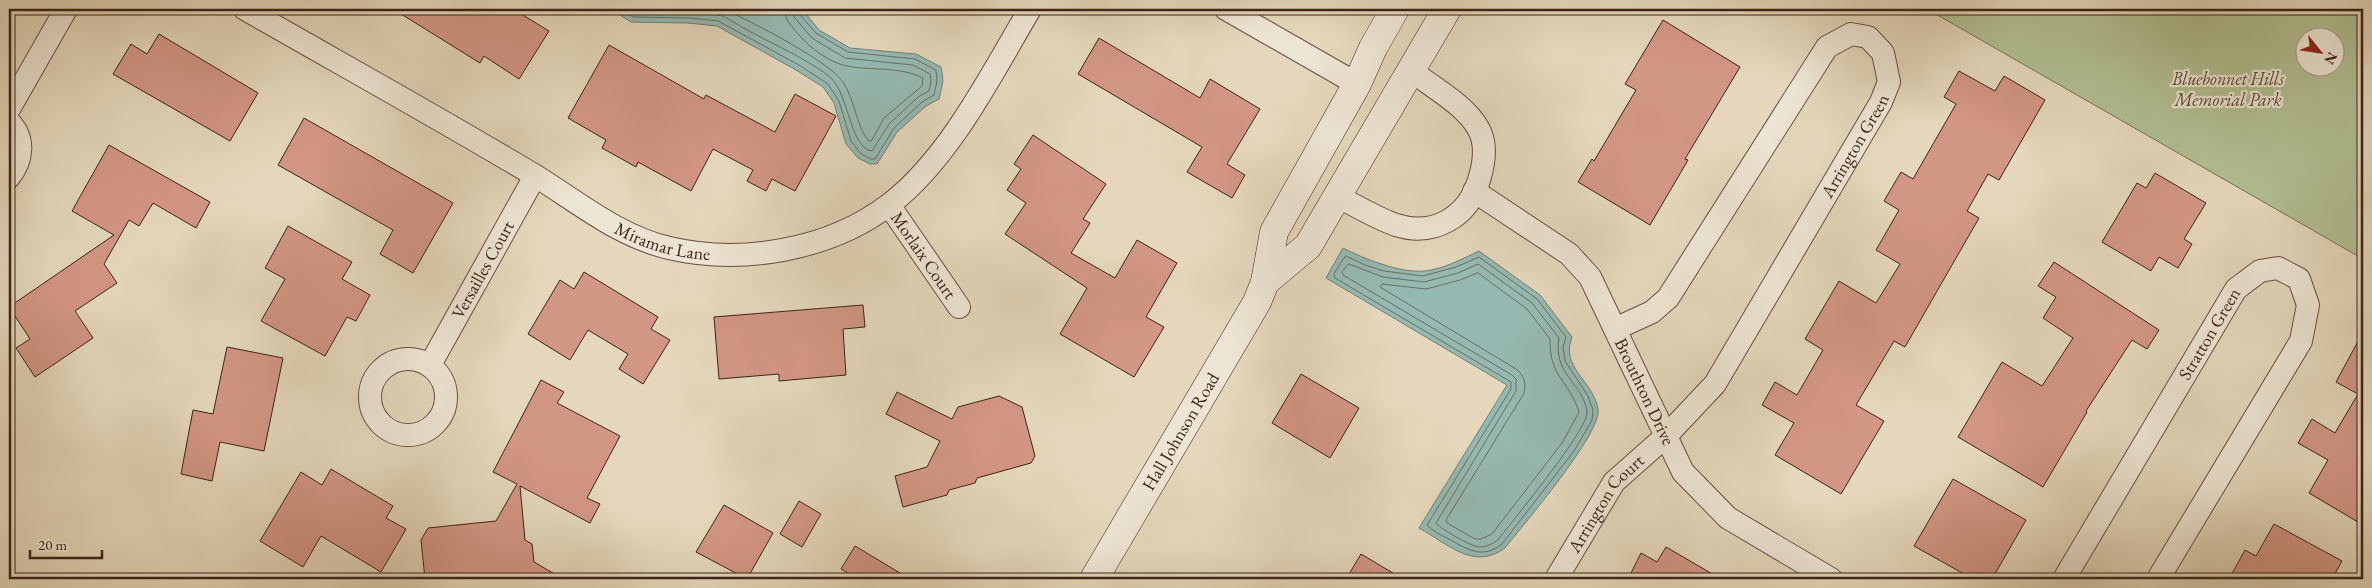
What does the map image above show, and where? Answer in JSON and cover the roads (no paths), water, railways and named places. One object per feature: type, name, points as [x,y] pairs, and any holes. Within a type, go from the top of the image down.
[{"type":"main road","name":"Hall Johnson Road","points":[[1094,579],[1252,310],[1265,282],[1274,232],[1357,84],[1373,48],[1395,9]]},
{"type":"main road","name":"Hall Johnson Road","points":[[1265,282],[1308,246],[1447,9]]},
{"type":"street","points":[[9,109],[66,9]]},
{"type":"street","name":"Miramar Lane","points":[[245,9],[535,176],[624,234],[669,248],[713,255],[755,254],[798,246],[844,232],[890,205],[913,183],[958,130],[1030,9]]},
{"type":"street","points":[[1226,9],[1357,84]]},
{"type":"street","name":"Arrington Green","points":[[1615,329],[1652,312],[1668,298],[1827,47],[1851,34],[1868,37],[1883,53],[1889,82],[1881,102],[1715,384],[1666,436]]},
{"type":"street","points":[[1338,197],[1397,225],[1422,228],[1448,222],[1466,206],[1478,181],[1483,159],[1483,144],[1478,129],[1466,113],[1412,71]]},
{"type":"street","points":[[9,122],[14,127],[20,140],[21,154],[16,168],[9,177]]},
{"type":"street","name":"Versailles Court","points":[[430,365],[535,176]]},
{"type":"street","name":"Brouthton Drive","points":[[1474,191],[1570,254],[1590,277],[1682,472],[1728,518],[1831,579]]},
{"type":"street","name":"Morlaix Court","points":[[890,205],[959,307]]},
{"type":"street","name":"Stratton Green","points":[[2064,579],[2236,289],[2260,271],[2278,268],[2299,279],[2308,305],[2301,342],[2158,579]]},
{"type":"street","name":"Arrington Court","points":[[1556,579],[1614,482],[1666,436]]},
{"type":"water","points":[[610,9],[802,9],[819,30],[850,48],[916,54],[941,67],[943,81],[939,99],[926,106],[897,132],[877,164],[870,164],[858,158],[846,144],[834,103],[823,87],[796,70],[717,26],[688,23],[631,22]]},
{"type":"water","points":[[1343,248],[1361,257],[1393,268],[1414,271],[1439,268],[1479,251],[1540,295],[1572,337],[1569,348],[1570,357],[1595,399],[1598,409],[1596,421],[1588,438],[1560,479],[1505,548],[1494,554],[1483,557],[1461,553],[1419,528],[1507,385],[1326,278]]},
{"type":"park label","name":"Bluebonnet Hills Memorial Park","points":[[2228,89]]}]
